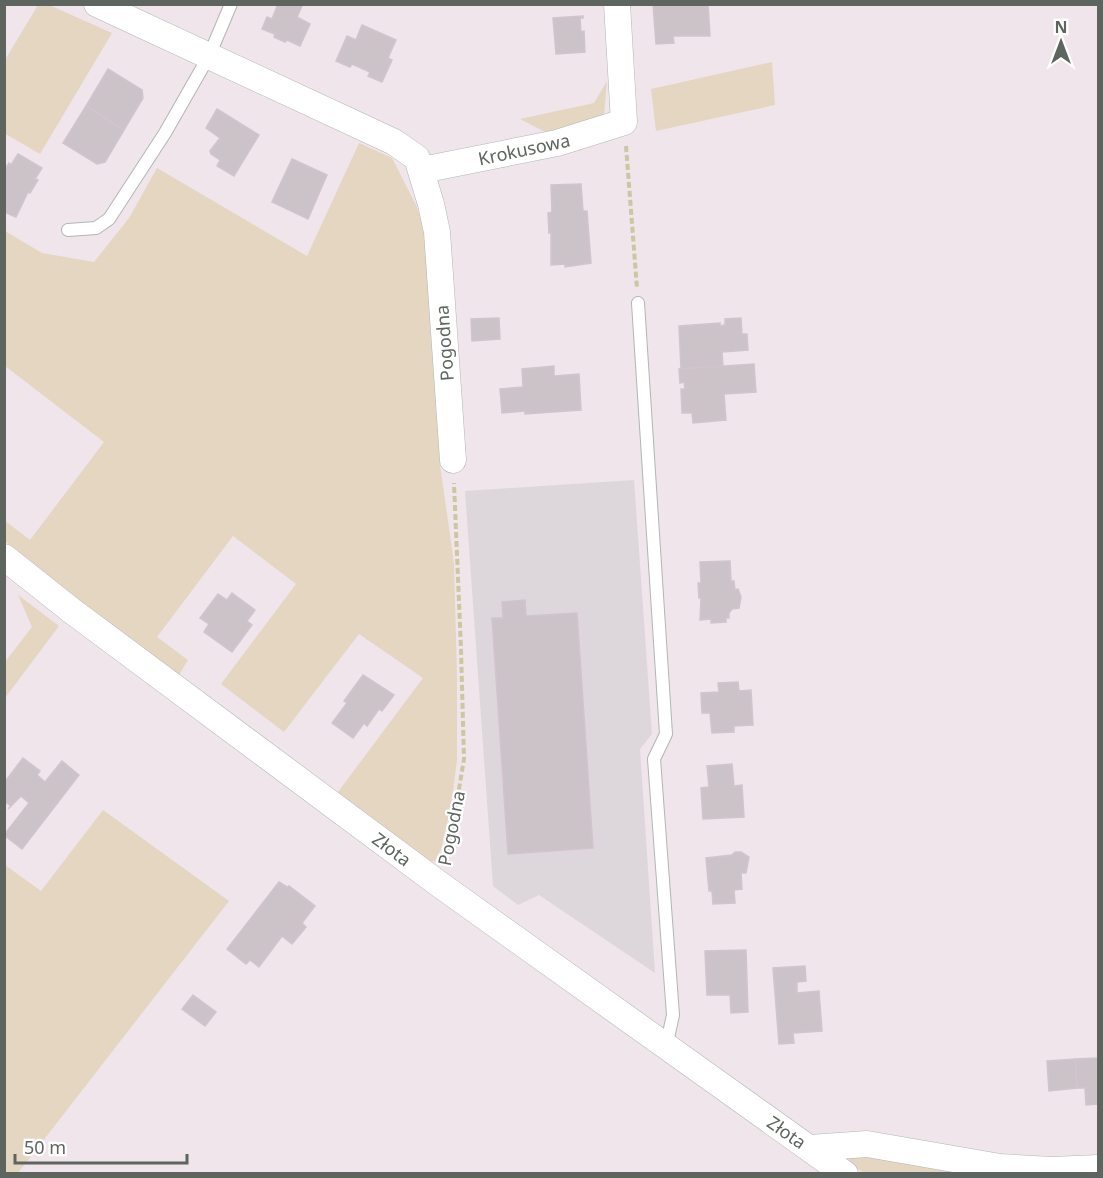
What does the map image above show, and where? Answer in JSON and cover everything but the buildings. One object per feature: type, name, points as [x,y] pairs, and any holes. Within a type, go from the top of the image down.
[{"type":"street","name":"Pogodna","points":[[97,4],[394,141],[417,158],[431,204],[436,232],[453,460]]},
{"type":"street","points":[[617,4],[624,122]]},
{"type":"street","name":"Krokusowa","points":[[422,170],[557,143],[624,122]]},
{"type":"street","name":"Złota","points":[[4,557],[72,611],[439,884],[845,1173]]},
{"type":"street","points":[[810,1148],[867,1144],[1000,1167],[1052,1170],[1098,1168]]},
{"type":"lane","points":[[68,230],[96,228],[109,219],[165,133],[209,56],[231,4]]},
{"type":"lane","points":[[638,303],[666,734],[654,759],[673,1016],[666,1047]]},
{"type":"path","points":[[624,122],[638,303]]},
{"type":"path","name":"Pogodna","points":[[439,884],[452,831],[464,759],[453,460]]},
{"type":"shaded area","points":[[38,5],[49,5],[112,33],[40,154],[4,133],[5,60]]},
{"type":"shaded area","points":[[772,62],[775,105],[656,131],[651,89]]},
{"type":"shaded area","points":[[607,81],[604,115],[553,136],[520,119],[594,103]]},
{"type":"shaded area","points":[[359,143],[392,158],[416,205],[427,237],[433,270],[440,465],[454,563],[457,760],[451,806],[441,849],[435,861],[425,863],[335,796],[423,678],[359,634],[284,732],[221,684],[296,584],[233,536],[157,637],[188,660],[179,675],[173,675],[5,541],[4,520],[30,540],[104,442],[5,366],[5,231],[42,253],[94,262],[129,218],[157,168],[307,256]]},
{"type":"shaded area","points":[[634,480],[652,734],[640,749],[655,973],[539,895],[518,905],[493,886],[465,491]]},
{"type":"shaded area","points":[[18,595],[59,626],[5,698],[5,662],[32,627]]},
{"type":"shaded area","points":[[103,810],[229,901],[18,1173],[5,1173],[5,865],[41,891]]},
{"type":"shaded area","points":[[852,1154],[981,1174],[864,1173],[847,1162]]}]
